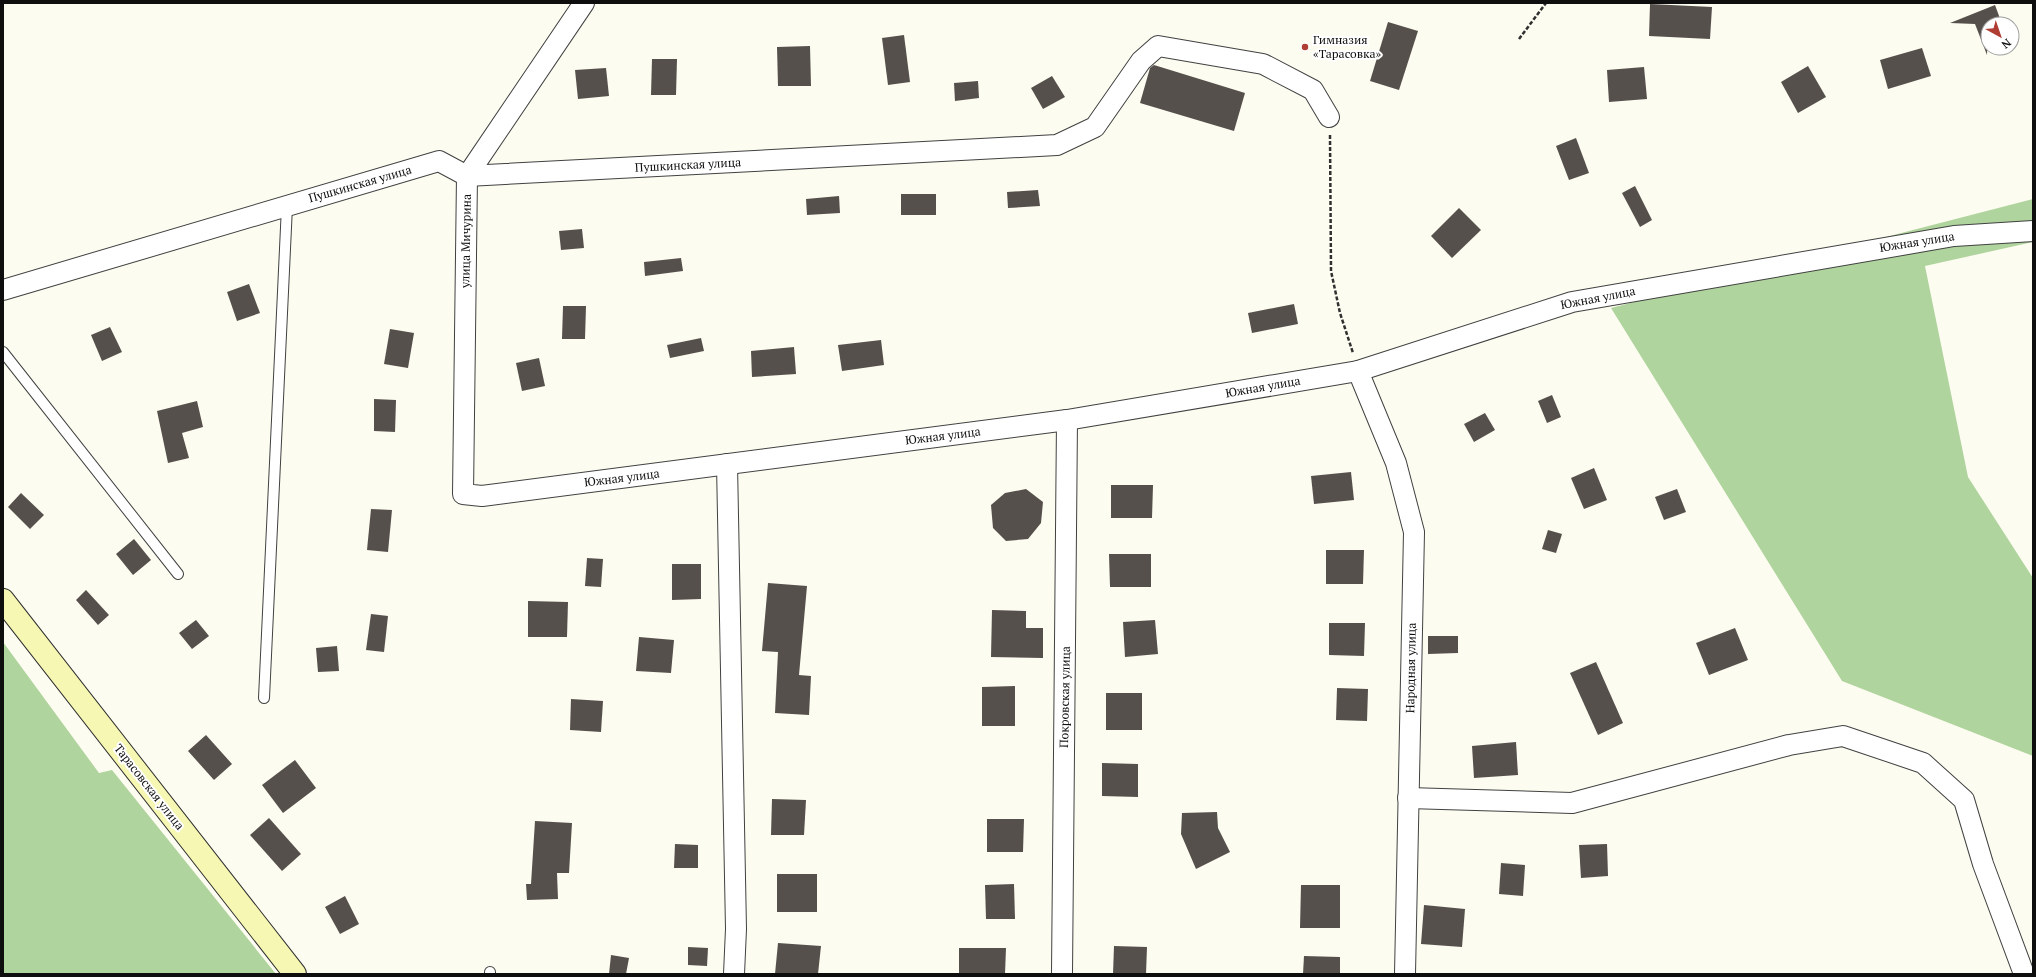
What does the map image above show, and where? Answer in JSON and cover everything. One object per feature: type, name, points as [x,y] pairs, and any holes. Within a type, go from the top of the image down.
[{"type":"main road","name":"Тарасовская улица","points":[[3,600],[295,974]]},
{"type":"street","name":"улица Мичурина","points":[[482,496],[462,494],[467,176],[584,3]]},
{"type":"street","name":"Пушкинская улица","points":[[3,290],[439,161],[467,176],[1057,145],[1095,127],[1141,61],[1158,46],[1263,64],[1313,90],[1330,117]]},
{"type":"street","name":"Южная улица","points":[[482,496],[1067,420],[1358,372],[1572,302],[1954,236],[2033,231]]},
{"type":"street","name":"Народная улица","points":[[1358,372],[1396,463],[1414,532],[1406,974]]},
{"type":"street","name":"Покровская улица","points":[[1062,974],[1067,420]]},
{"type":"street","points":[[728,464],[736,929],[734,974]]},
{"type":"street","points":[[1408,798],[1572,803],[1789,744],[1843,736],[1923,763],[1964,800],[1983,864],[2024,974]]},
{"type":"lane","points":[[264,698],[287,206]]},
{"type":"lane","points":[[3,352],[178,574]]},
{"type":"path","points":[[1519,38],[1546,3]]},
{"type":"path","points":[[1330,117],[1331,271],[1340,313],[1358,372]]},
{"type":"green space","points":[[2033,199],[2033,242],[1925,266],[1968,477],[2033,578],[2033,756],[1842,681],[1611,308]]},
{"type":"green space","points":[[3,642],[99,773],[112,770],[276,974],[3,974]]},
{"type":"building","points":[[1650,4],[1712,7],[1710,39],[1649,36]]},
{"type":"building","points":[[1995,5],[1999,16],[1980,16],[1980,37],[1975,24],[1950,23]]},
{"type":"building","points":[[1388,22],[1418,31],[1399,90],[1370,81]]},
{"type":"building","points":[[904,35],[910,82],[888,85],[882,38]]},
{"type":"building","points":[[810,46],[811,86],[778,86],[777,47]]},
{"type":"building","points":[[1922,48],[1931,76],[1888,89],[1880,60]]},
{"type":"building","points":[[652,59],[677,59],[676,95],[651,95]]},
{"type":"building","points":[[1154,65],[1245,93],[1234,131],[1140,103],[1150,68]]},
{"type":"building","points":[[1808,66],[1826,97],[1798,113],[1781,82]]},
{"type":"building","points":[[1644,67],[1647,99],[1609,102],[1607,70]]},
{"type":"building","points":[[606,68],[609,96],[578,99],[575,70]]},
{"type":"building","points":[[1052,76],[1065,97],[1043,109],[1031,88]]},
{"type":"building","points":[[978,81],[979,98],[955,101],[954,83]]},
{"type":"building","points":[[1576,138],[1589,173],[1569,180],[1556,146]]},
{"type":"building","points":[[1635,186],[1652,220],[1640,227],[1622,193]]},
{"type":"building","points":[[1038,190],[1040,206],[1008,208],[1007,192]]},
{"type":"building","points":[[901,194],[936,194],[936,215],[901,215]]},
{"type":"building","points":[[839,196],[840,213],[807,215],[806,199]]},
{"type":"building","points":[[1459,208],[1481,230],[1452,258],[1431,236]]},
{"type":"building","points":[[582,229],[584,248],[561,250],[559,231]]},
{"type":"building","points":[[681,258],[683,271],[645,276],[644,262]]},
{"type":"building","points":[[249,284],[260,313],[237,321],[227,292]]},
{"type":"building","points":[[1294,304],[1298,324],[1252,333],[1248,313]]},
{"type":"building","points":[[563,306],[586,306],[585,339],[562,339]]},
{"type":"building","points":[[110,327],[122,352],[102,361],[91,335]]},
{"type":"building","points":[[390,329],[414,333],[408,368],[384,364]]},
{"type":"building","points":[[701,338],[704,351],[670,358],[667,345]]},
{"type":"building","points":[[881,340],[884,365],[842,371],[838,345]]},
{"type":"building","points":[[794,347],[796,374],[752,377],[751,351]]},
{"type":"building","points":[[539,358],[545,386],[522,391],[516,363]]},
{"type":"building","points":[[1552,395],[1561,417],[1547,423],[1538,401]]},
{"type":"building","points":[[374,399],[396,400],[395,432],[374,431]]},
{"type":"building","points":[[197,401],[203,427],[182,433],[189,458],[168,463],[157,411]]},
{"type":"building","points":[[1485,413],[1495,430],[1474,442],[1464,424]]},
{"type":"building","points":[[1594,468],[1607,500],[1584,509],[1571,478]]},
{"type":"building","points":[[1351,472],[1354,500],[1314,504],[1311,476]]},
{"type":"building","points":[[1111,485],[1153,485],[1152,518],[1111,518]]},
{"type":"building","points":[[1026,489],[1043,502],[1041,523],[1028,539],[1006,541],[993,528],[991,505],[1005,493]]},
{"type":"building","points":[[1677,489],[1686,512],[1664,520],[1655,497]]},
{"type":"building","points":[[21,493],[44,515],[30,529],[8,507]]},
{"type":"building","points":[[371,509],[392,510],[388,552],[367,550]]},
{"type":"building","points":[[1548,530],[1562,534],[1556,553],[1542,549]]},
{"type":"building","points":[[134,539],[151,560],[133,575],[116,554]]},
{"type":"building","points":[[1326,550],[1364,550],[1363,584],[1326,584]]},
{"type":"building","points":[[1109,554],[1151,554],[1151,587],[1110,587]]},
{"type":"building","points":[[587,558],[603,559],[601,587],[585,586]]},
{"type":"building","points":[[672,564],[701,564],[701,599],[672,600]]},
{"type":"building","points":[[768,583],[807,586],[799,675],[811,676],[809,715],[775,713],[778,652],[762,651]]},
{"type":"building","points":[[86,590],[109,615],[98,625],[76,600]]},
{"type":"building","points":[[528,601],[568,602],[567,637],[528,637]]},
{"type":"building","points":[[992,610],[1026,611],[1026,628],[1043,628],[1043,658],[991,657]]},
{"type":"building","points":[[371,614],[388,616],[384,652],[366,650]]},
{"type":"building","points":[[196,620],[209,636],[192,649],[179,633]]},
{"type":"building","points":[[1155,620],[1158,654],[1125,657],[1123,622]]},
{"type":"building","points":[[1329,623],[1365,623],[1364,656],[1329,655]]},
{"type":"building","points":[[1735,628],[1748,660],[1709,675],[1696,643]]},
{"type":"building","points":[[1428,636],[1458,636],[1458,653],[1428,654]]},
{"type":"building","points":[[639,637],[674,640],[671,673],[636,671]]},
{"type":"building","points":[[337,646],[339,671],[318,672],[316,648]]},
{"type":"building","points":[[1596,662],[1623,723],[1598,735],[1570,673]]},
{"type":"building","points":[[1015,686],[1015,726],[982,726],[982,687]]},
{"type":"building","points":[[1337,688],[1368,689],[1367,721],[1336,720]]},
{"type":"building","points":[[1106,693],[1142,693],[1142,730],[1106,730]]},
{"type":"building","points":[[571,699],[603,701],[601,732],[570,730]]},
{"type":"building","points":[[206,735],[232,764],[214,780],[188,751]]},
{"type":"building","points":[[1516,742],[1518,775],[1474,778],[1472,746]]},
{"type":"building","points":[[295,760],[316,788],[283,813],[262,785]]},
{"type":"building","points":[[1102,763],[1138,764],[1138,797],[1102,796]]},
{"type":"building","points":[[772,799],[806,800],[804,835],[771,835]]},
{"type":"building","points":[[1217,812],[1218,828],[1230,852],[1196,869],[1181,834],[1182,813]]},
{"type":"building","points":[[269,818],[301,854],[282,871],[250,835]]},
{"type":"building","points":[[987,819],[1024,819],[1023,852],[987,852]]},
{"type":"building","points":[[535,821],[572,823],[569,873],[557,873],[558,899],[527,900],[526,884],[531,884]]},
{"type":"building","points":[[675,844],[698,845],[698,868],[674,868]]},
{"type":"building","points":[[1607,844],[1608,876],[1581,878],[1579,845]]},
{"type":"building","points":[[1501,863],[1525,865],[1523,896],[1499,894]]},
{"type":"building","points":[[777,874],[817,874],[817,912],[777,912]]},
{"type":"building","points":[[1014,884],[1015,919],[986,919],[985,885]]},
{"type":"building","points":[[1301,885],[1340,885],[1340,928],[1300,928]]},
{"type":"building","points":[[345,896],[359,924],[340,934],[325,907]]},
{"type":"building","points":[[1424,905],[1465,909],[1462,947],[1421,944]]},
{"type":"building","points":[[778,943],[821,946],[818,974],[775,974]]},
{"type":"building","points":[[1114,946],[1147,947],[1146,974],[1113,974]]},
{"type":"building","points":[[688,947],[708,948],[707,966],[688,965]]},
{"type":"building","points":[[959,948],[1006,948],[1005,974],[959,974]]},
{"type":"building","points":[[611,955],[629,958],[626,974],[609,974]]},
{"type":"building","points":[[1304,956],[1340,957],[1340,974],[1303,974]]},
{"type":"place","name":"Гимназия «Тарасовка»","points":[[1305,47]]}]
